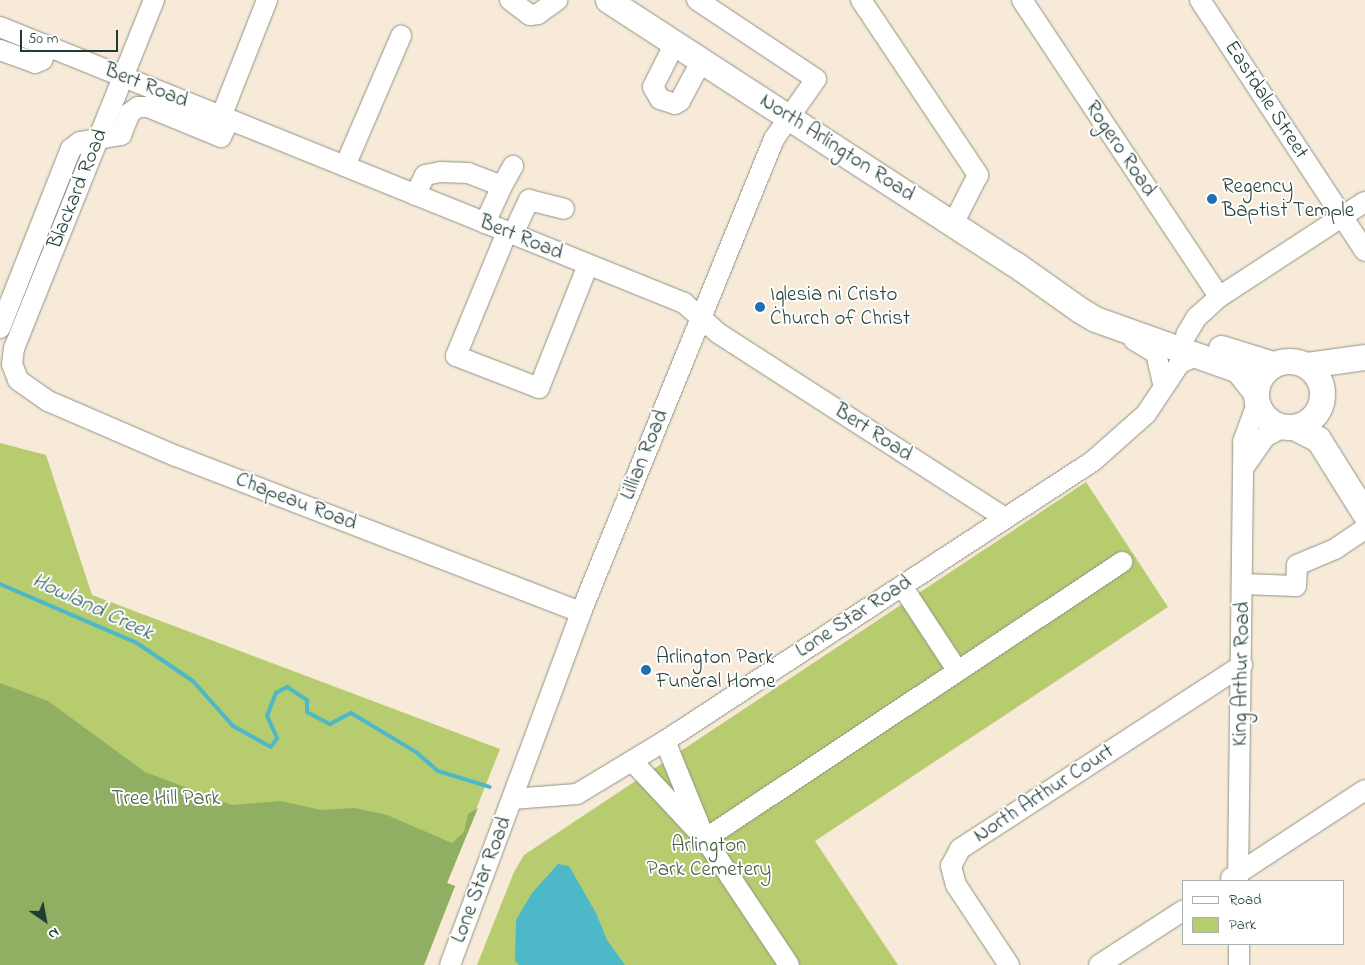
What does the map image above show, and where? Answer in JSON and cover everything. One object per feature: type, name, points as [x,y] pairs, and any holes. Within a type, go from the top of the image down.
[{"type":"main road","name":"North Arlington Road","points":[[608,0],[789,116],[1072,303],[1096,302],[1191,345],[1238,370],[1256,398]]},
{"type":"main road","name":"North Arlington Road","points":[[1191,345],[1273,364]]},
{"type":"main road","points":[[1365,357],[1307,365],[1287,360],[1273,364],[1259,379],[1256,398],[1270,421],[1318,439],[1365,514]]},
{"type":"main road","points":[[1307,365],[1317,375],[1328,427],[1365,490]]},
{"type":"main road","points":[[1288,427],[1313,417],[1321,400],[1338,378],[1350,370],[1365,367]]},
{"type":"street","name":"Blackard Road","points":[[18,380],[12,364],[14,348],[100,139],[154,0]]},
{"type":"street","points":[[0,328],[71,148],[80,142],[121,135],[130,113],[138,107],[148,108],[221,137],[225,118],[267,0]]},
{"type":"street","points":[[510,0],[530,15],[538,14],[556,0]]},
{"type":"street","name":"Lillian Road","points":[[512,799],[581,612],[774,139],[816,79],[697,0]]},
{"type":"street","points":[[861,0],[978,175],[953,224]]},
{"type":"street","name":"Rogero Road","points":[[1022,0],[1219,297]]},
{"type":"street","name":"Eastdale Street","points":[[1200,0],[1365,251]]},
{"type":"street","name":"Bert Road","points":[[0,27],[684,303],[718,333],[1005,518]]},
{"type":"street","points":[[345,166],[401,36]]},
{"type":"street","points":[[675,43],[653,87],[660,99],[675,104],[680,101],[702,60]]},
{"type":"street","points":[[0,50],[35,63],[42,60],[48,46]]},
{"type":"street","points":[[485,223],[513,166]]},
{"type":"street","points":[[415,195],[425,175],[441,172],[468,174],[502,186]]},
{"type":"street","points":[[564,210],[529,200],[510,233],[456,356],[540,388],[588,265]]},
{"type":"street","points":[[1191,345],[1197,316],[1219,297],[1365,202]]},
{"type":"street","points":[[1072,303],[1091,325],[1145,344],[1156,353],[1163,384]]},
{"type":"street","name":"Lone Star Road","points":[[450,965],[512,799],[577,794],[633,762],[1005,518],[1123,438],[1146,414],[1163,384],[1180,363],[1191,345]]},
{"type":"street","name":"Chapeau Road","points":[[18,380],[48,401],[176,456],[581,612]]},
{"type":"street","name":"King Arthur Road","points":[[1234,879],[1242,665],[1243,442],[1256,398]]},
{"type":"street","points":[[1244,467],[1265,437],[1288,427]]},
{"type":"street","points":[[1243,584],[1296,586],[1297,565],[1335,549],[1365,529]]},
{"type":"street","points":[[705,840],[957,670],[1122,562]]},
{"type":"street","points":[[902,586],[957,670]]},
{"type":"street","name":"North Arthur Court","points":[[1009,965],[956,885],[951,866],[960,849],[1242,665]]},
{"type":"street","points":[[665,741],[705,840]]},
{"type":"street","points":[[633,762],[705,840],[789,965]]},
{"type":"street","points":[[1234,879],[1365,790]]},
{"type":"street","points":[[1099,965],[1182,911]]},
{"type":"street","points":[[1239,945],[1239,965]]},
{"type":"green space","name":"Tree Hill Park","points":[[0,443],[46,455],[92,595],[500,749],[447,883],[455,886],[424,965],[0,965]]},
{"type":"green space","name":"Arlington Park Cemetery","points":[[1086,482],[1168,607],[815,841],[898,965],[477,965],[514,872],[524,855]]},
{"type":"green space","points":[[0,683],[48,701],[145,772],[232,805],[281,801],[321,810],[355,808],[387,815],[452,843],[464,832],[468,814],[478,808],[447,883],[455,886],[424,965],[0,965]]},
{"type":"water","points":[[558,864],[569,866],[596,913],[607,940],[625,965],[519,965],[515,961],[516,920],[532,893]]},
{"type":"waterway","name":"Howland Creek","points":[[0,584],[137,643],[193,681],[233,726],[271,747],[277,738],[267,716],[276,693],[287,687],[307,700],[307,712],[330,724],[351,713],[416,752],[438,771],[490,787]]},
{"type":"place","name":"Regency Baptist Temple","points":[[1212,199]]},
{"type":"place","name":"Iglesia ni Cristo Church of Christ","points":[[760,307]]},
{"type":"place","name":"Arlington Park Funeral Home","points":[[646,670]]}]
